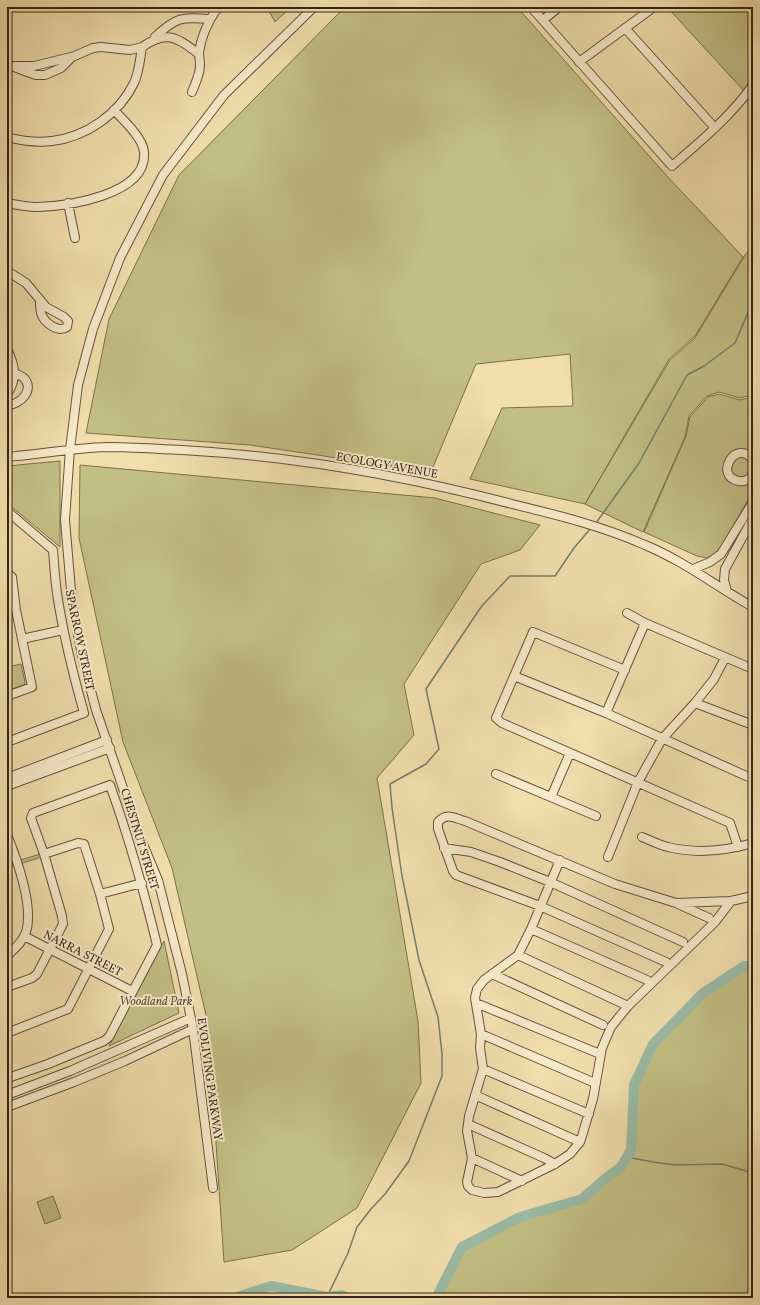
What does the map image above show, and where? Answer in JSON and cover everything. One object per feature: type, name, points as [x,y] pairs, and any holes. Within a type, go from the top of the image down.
[{"type":"street","points":[[192,92],[200,66],[199,54],[203,36],[210,19],[218,7]]},
{"type":"street","name":"EVOLIVING PARKWAY","points":[[213,1188],[193,1029],[182,974],[158,880],[140,837],[96,710],[82,656],[72,602],[66,520],[70,449],[78,385],[93,329],[120,258],[163,175],[224,95],[314,7]]},
{"type":"street","points":[[531,7],[672,166],[715,128],[747,94],[753,85]]},
{"type":"street","points":[[543,20],[559,7]]},
{"type":"street","points":[[580,62],[654,7]]},
{"type":"street","points":[[10,65],[34,66],[72,57],[92,48],[130,50],[142,47],[167,26],[177,20],[195,18],[210,19]]},
{"type":"street","points":[[625,28],[715,128]]},
{"type":"street","points":[[153,39],[167,36],[179,41],[199,54]]},
{"type":"street","points":[[7,137],[35,142],[53,141],[90,129],[114,110],[134,82],[142,47]]},
{"type":"street","points":[[7,203],[37,206],[68,203],[101,196],[135,179],[141,169],[144,153],[143,146],[133,131],[114,110]]},
{"type":"street","points":[[68,203],[76,238]]},
{"type":"street","points":[[7,271],[26,283],[40,300]]},
{"type":"street","points":[[7,349],[14,364],[15,373],[10,390],[7,394]]},
{"type":"street","points":[[7,405],[14,405],[20,402],[27,392],[27,385],[24,378],[15,373]]},
{"type":"street","name":"ECOLOGY AVENUE","points":[[7,457],[70,449],[108,447],[204,451],[265,457],[325,466],[453,489],[580,522],[646,545],[693,569],[753,607]]},
{"type":"street","points":[[751,455],[736,455],[729,460],[727,468],[731,476],[738,480],[746,480],[753,475]]},
{"type":"street","points":[[726,591],[724,580],[725,569],[750,518],[753,502]]},
{"type":"street","name":"SPARROW STREET","points":[[7,742],[84,713],[73,674],[64,630],[57,591],[53,550],[8,514]]},
{"type":"street","points":[[693,569],[710,562],[721,554],[730,540],[750,518]]},
{"type":"street","points":[[730,540],[739,543]]},
{"type":"street","points":[[7,573],[12,577],[16,610],[32,687],[7,696]]},
{"type":"street","points":[[627,613],[645,623],[753,669]]},
{"type":"street","points":[[606,713],[645,623]]},
{"type":"street","points":[[22,639],[64,630]]},
{"type":"street","points":[[625,670],[533,632],[496,718],[502,723],[730,823],[738,847]]},
{"type":"street","points":[[608,858],[638,782],[662,738],[714,679],[725,658]]},
{"type":"street","points":[[514,676],[606,713],[753,779]]},
{"type":"street","points":[[695,702],[753,725]]},
{"type":"street","points":[[7,794],[7,785],[49,766],[108,744]]},
{"type":"street","points":[[551,797],[570,753]]},
{"type":"street","points":[[7,778],[49,766]]},
{"type":"street","points":[[496,774],[596,816]]},
{"type":"street","name":"CHESTNUT STREET","points":[[7,987],[32,978],[37,974],[63,924],[44,854],[31,818],[33,813],[110,785],[142,883],[157,945],[109,1037],[104,1041],[48,1064],[8,1078],[7,1075]]},
{"type":"street","points":[[666,962],[540,906],[456,875],[444,848],[438,829],[438,822],[442,817],[447,816],[465,821],[615,884],[676,903],[709,918]]},
{"type":"street","points":[[7,835],[27,899],[29,917],[26,932],[20,944],[7,956]]},
{"type":"street","points":[[642,837],[667,847],[688,850],[717,851],[753,843]]},
{"type":"street","points":[[7,1033],[68,1009],[109,929],[100,894],[84,844],[78,843],[44,854]]},
{"type":"street","points":[[444,848],[471,852],[550,882],[684,942]]},
{"type":"street","points":[[560,860],[531,929],[518,955],[484,980],[477,989],[475,998],[481,1034],[480,1048],[483,1069],[466,1131],[472,1158],[467,1182],[468,1186],[472,1190],[484,1193],[498,1192],[522,1181],[570,1154],[580,1142],[589,1114],[600,1054],[611,1026],[628,1006],[715,922],[731,901]]},
{"type":"street","points":[[100,894],[142,883]]},
{"type":"street","points":[[676,903],[731,901],[753,896]]},
{"type":"street","points":[[531,929],[647,980]]},
{"type":"street","name":"NARRA STREET","points":[[24,936],[132,991]]},
{"type":"street","points":[[518,955],[628,1006]]},
{"type":"street","points":[[492,974],[603,1025]]},
{"type":"street","points":[[476,1003],[600,1054]]},
{"type":"street","points":[[7,1095],[70,1071],[191,1018]]},
{"type":"street","points":[[7,1107],[118,1064],[193,1029]]},
{"type":"street","points":[[481,1034],[594,1084]]},
{"type":"street","points":[[483,1069],[589,1114]]},
{"type":"street","points":[[475,1095],[580,1142]]},
{"type":"street","points":[[468,1124],[544,1158],[554,1164]]},
{"type":"street","points":[[472,1158],[522,1181]]},
{"type":"green space","points":[[267,7],[291,7],[275,22]]},
{"type":"green space","points":[[345,7],[517,7],[667,176],[743,257],[695,336],[669,359],[585,504],[470,479],[502,408],[573,406],[570,354],[476,364],[431,472],[250,445],[86,433],[109,319],[179,175]]},
{"type":"green space","points":[[667,7],[753,7],[753,81],[745,92]]},
{"type":"green space","points":[[753,247],[753,395],[740,398],[719,392],[707,396],[689,416],[685,437],[643,532],[585,504],[670,360],[695,338],[745,255]]},
{"type":"green space","points":[[719,394],[740,400],[753,397],[753,491],[719,551],[708,558],[697,556],[644,532],[686,436],[690,417],[708,397]]},
{"type":"green space","points":[[60,461],[60,547],[7,503],[7,466]]},
{"type":"green space","points":[[80,465],[435,498],[540,525],[520,550],[481,564],[404,684],[414,735],[377,778],[418,1021],[421,1083],[357,1208],[292,1250],[224,1262],[208,1024],[172,868],[123,742],[79,538]]},
{"type":"green space","points":[[21,664],[25,682],[24,685],[7,691],[7,667]]},
{"type":"green space","points":[[44,853],[45,856],[7,868],[7,864]]},
{"type":"green space","name":"Woodland Park","points":[[164,941],[179,1013],[109,1046]]},
{"type":"green space","points":[[744,966],[753,966],[753,1298],[436,1298],[462,1247],[520,1217],[582,1199],[621,1167],[631,1150],[634,1085],[653,1044],[702,994]]},
{"type":"green space","points":[[53,1196],[61,1218],[45,1224],[37,1202]]},
{"type":"waterway","points":[[596,523],[639,463],[687,375],[704,366],[735,343],[753,301]]},
{"type":"waterway","points":[[327,1297],[348,1253],[357,1227],[385,1194],[409,1161],[442,1076],[442,1054],[438,1017],[419,960],[402,876],[390,784],[426,764],[439,749],[426,689],[481,607],[510,576],[555,576],[574,548],[590,529]]},
{"type":"waterway","points":[[436,1298],[462,1247],[520,1217],[582,1199],[621,1167],[631,1150],[634,1085],[653,1044],[702,994],[744,966],[753,966]]},
{"type":"waterway","points":[[627,1157],[675,1165],[722,1164],[753,1173]]},
{"type":"waterway","points":[[234,1298],[271,1286],[327,1297],[342,1295],[349,1298]]}]
